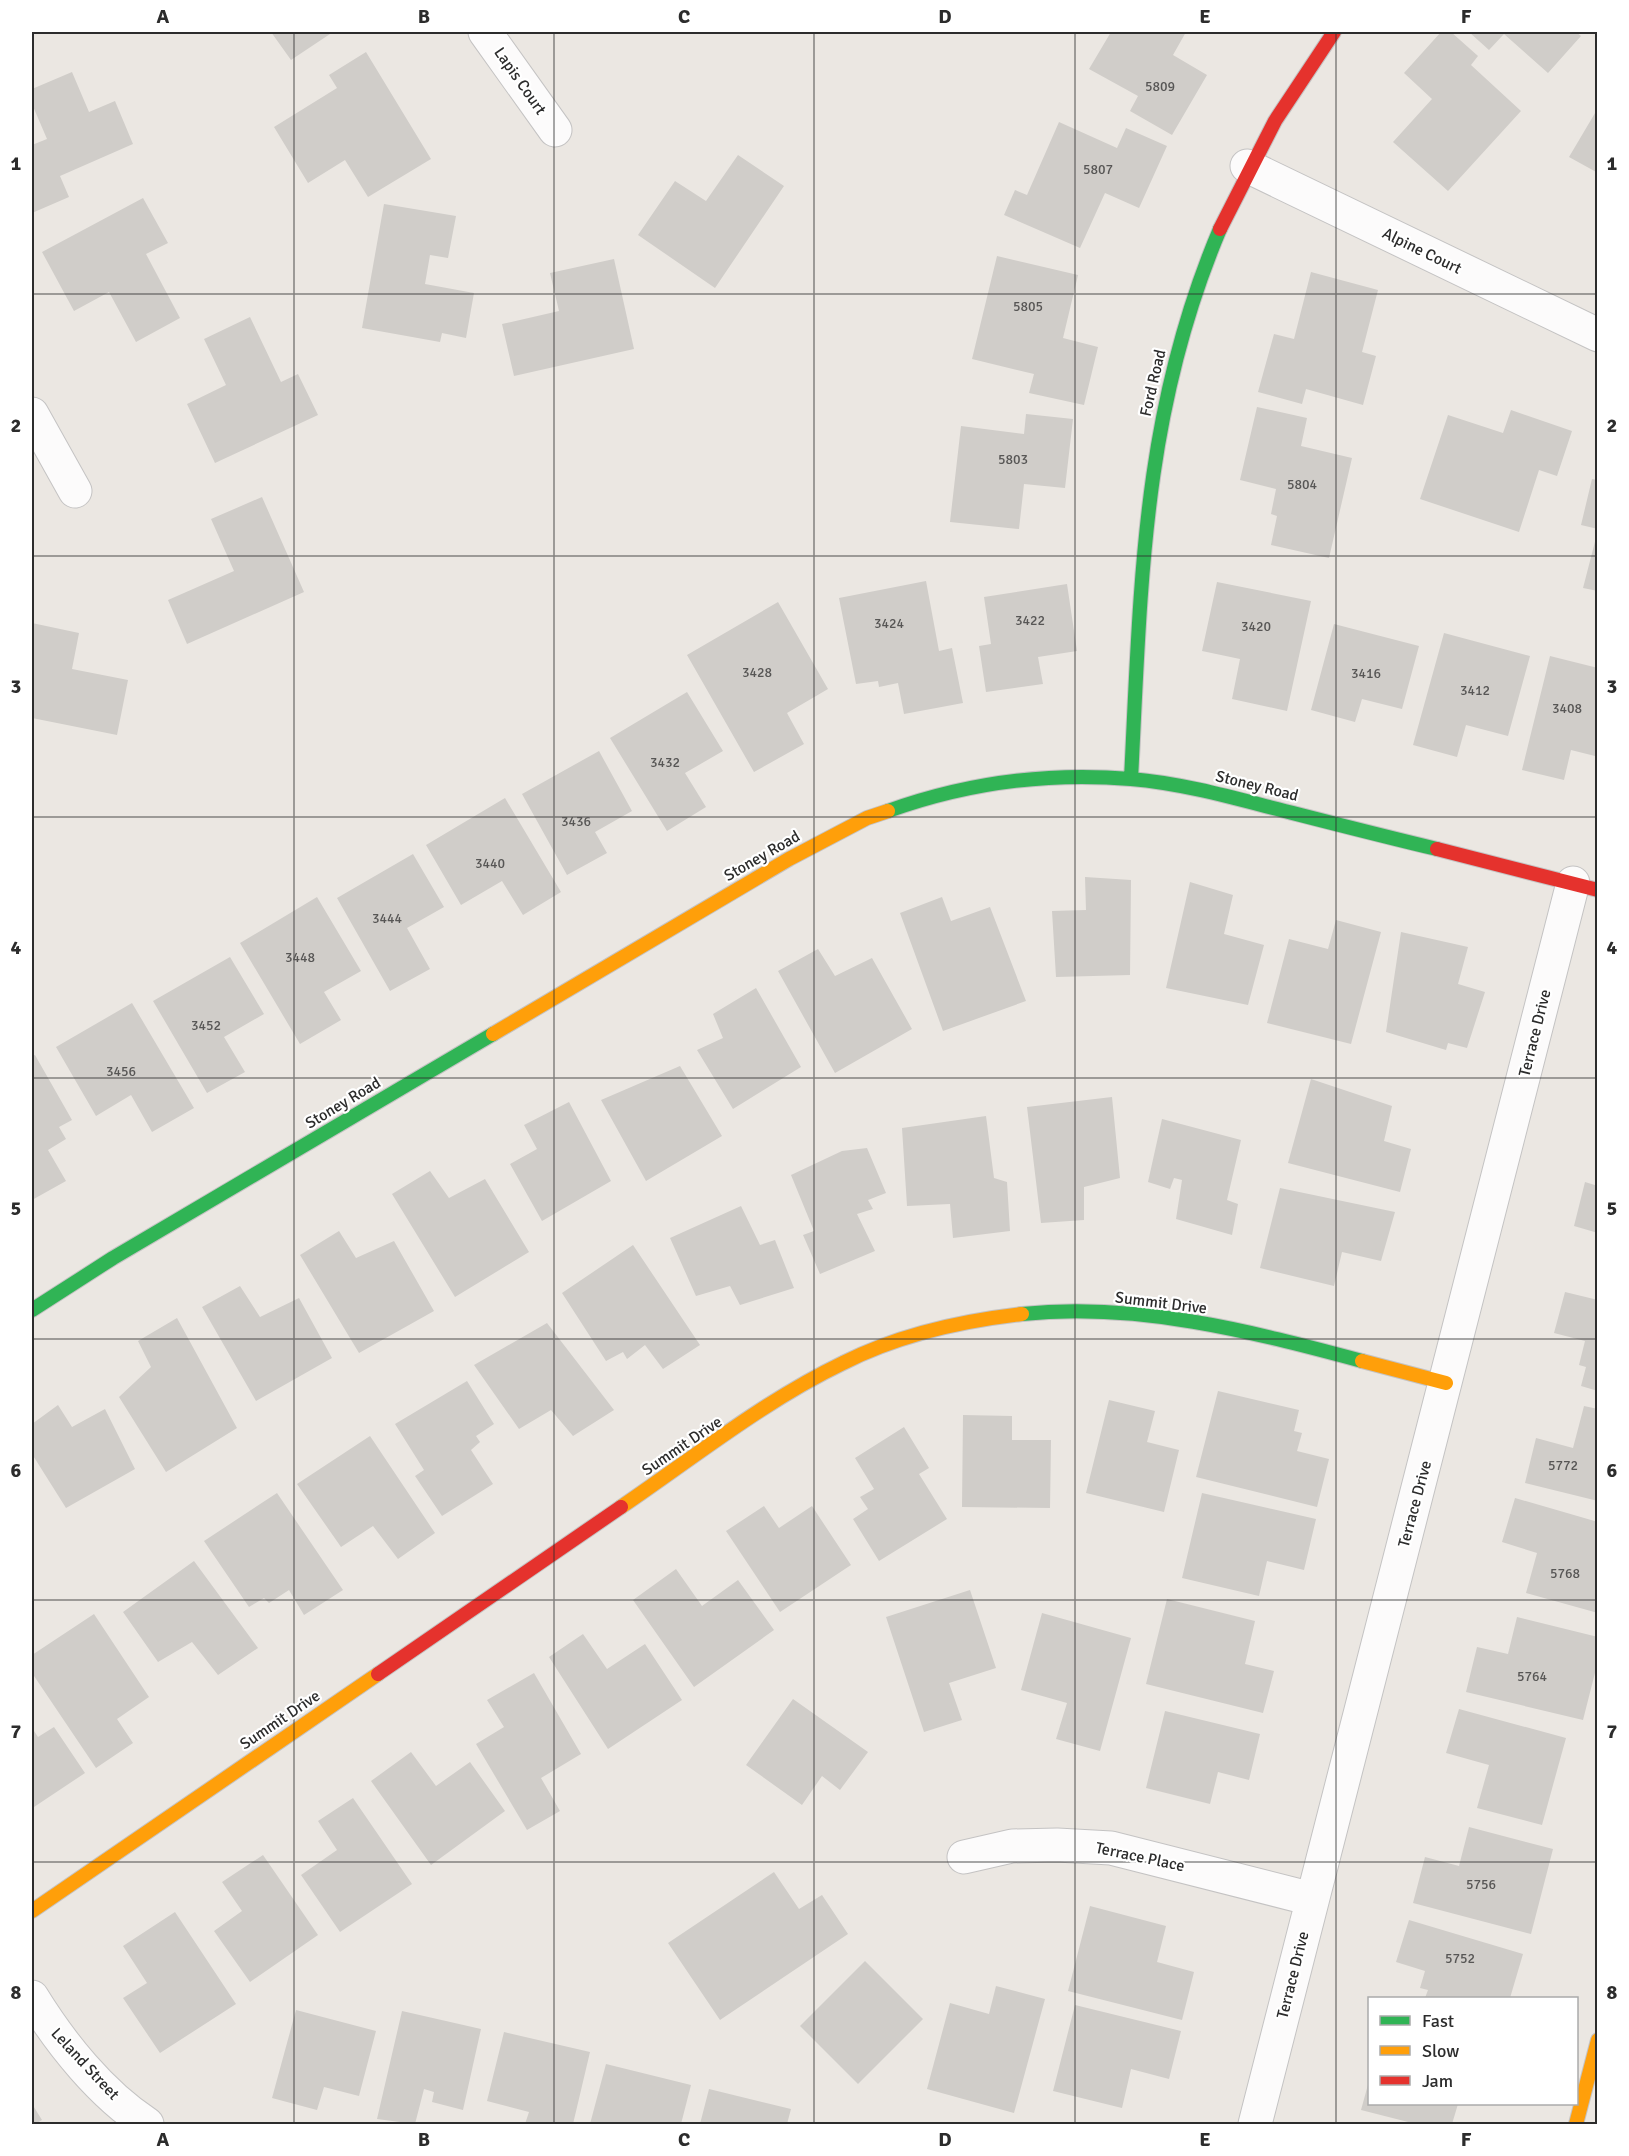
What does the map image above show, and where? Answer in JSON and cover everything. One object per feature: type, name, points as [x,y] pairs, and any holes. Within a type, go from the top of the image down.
[{"type":"street","name":"Lapis Court","points":[[485,32],[555,130]]},
{"type":"street","name":"Ford Road","points":[[1131,779],[1149,507],[1161,414],[1182,328],[1212,245],[1247,166],[1292,90],[1334,32]]},
{"type":"street","name":"Alpine Court","points":[[1247,166],[1598,334]]},
{"type":"street","points":[[32,414],[75,491]]},
{"type":"street","name":"Stoney Road","points":[[32,1310],[113,1258],[778,865],[867,818],[930,796],[993,783],[1061,777],[1131,779],[1206,791],[1585,886]]},
{"type":"street","name":"Terrace Drive","points":[[1255,2124],[1446,1383],[1585,886]]},
{"type":"street","name":"Summit Drive","points":[[32,1911],[728,1434],[844,1362],[897,1341],[959,1324],[1024,1314],[1088,1312],[1158,1316],[1229,1329],[1446,1383]]},
{"type":"street","name":"Terrace Place","points":[[964,1857],[1012,1846],[1057,1845],[1111,1848],[1312,1899]]},
{"type":"street","name":"Leland Street","points":[[32,1997],[49,2024],[87,2070],[134,2116],[147,2124]]},
{"type":"street","points":[[1576,2124],[1598,2040]]},
{"type":"building","points":[[271,32],[333,32],[291,60]]},
{"type":"building","points":[[1111,32],[1186,32],[1173,55],[1207,75],[1172,135],[1130,111],[1138,96],[1089,69]]},
{"type":"building","points":[[1441,32],[1451,32],[1478,56],[1471,65],[1521,111],[1448,191],[1393,142],[1432,99],[1404,73]]},
{"type":"building","points":[[1469,32],[1576,32],[1581,36],[1548,73],[1504,34],[1489,50]]},
{"type":"building","points":[[366,52],[431,159],[368,197],[345,160],[308,183],[274,127],[337,88],[329,75]]},
{"type":"building","points":[[72,72],[89,112],[115,101],[133,144],[60,176],[69,197],[32,213],[32,145],[47,139],[32,104],[32,89]]},
{"type":"building","points":[[1598,108],[1598,173],[1569,157]]},
{"type":"building","points":[[1059,122],[1117,148],[1126,128],[1167,146],[1139,208],[1105,193],[1080,248],[1004,215],[1015,190],[1027,195]]},
{"type":"building","points":[[738,155],[784,186],[715,288],[638,235],[675,181],[706,201]]},
{"type":"building","points":[[143,198],[168,243],[146,254],[180,318],[136,342],[109,292],[74,311],[42,252]]},
{"type":"building","points":[[384,204],[456,216],[448,258],[430,255],[425,284],[474,293],[466,338],[442,333],[440,342],[362,328]]},
{"type":"building","points":[[997,256],[1078,275],[1063,338],[1098,347],[1084,405],[1029,393],[1034,374],[972,359]]},
{"type":"building","points":[[614,259],[634,349],[514,376],[502,324],[559,311],[550,273]]},
{"type":"building","points":[[1311,272],[1378,290],[1362,352],[1376,356],[1363,405],[1306,389],[1302,404],[1258,392],[1274,334],[1294,339]]},
{"type":"building","points":[[250,317],[281,382],[298,374],[318,415],[215,463],[187,404],[226,385],[204,339]]},
{"type":"building","points":[[1257,407],[1307,418],[1301,446],[1352,458],[1329,558],[1271,545],[1277,516],[1271,514],[1276,489],[1240,480]]},
{"type":"building","points":[[1511,410],[1572,431],[1557,476],[1539,470],[1519,532],[1420,499],[1448,415],[1503,433]]},
{"type":"building","points":[[1026,414],[1073,419],[1065,488],[1024,484],[1019,529],[950,522],[961,426],[1024,434]]},
{"type":"building","points":[[1592,479],[1598,480],[1598,529],[1581,525]]},
{"type":"building","points":[[262,497],[304,592],[187,644],[168,600],[234,571],[211,519]]},
{"type":"building","points":[[1598,530],[1598,591],[1583,588]]},
{"type":"building","points":[[926,581],[939,651],[952,648],[963,703],[904,714],[898,683],[879,687],[878,681],[856,684],[839,598]]},
{"type":"building","points":[[1217,582],[1311,601],[1287,711],[1232,699],[1240,659],[1202,651]]},
{"type":"building","points":[[1067,584],[1077,651],[1038,657],[1043,684],[986,692],[979,646],[991,644],[984,597]]},
{"type":"building","points":[[778,602],[828,689],[787,713],[804,744],[754,772],[687,655]]},
{"type":"building","points":[[32,623],[79,633],[72,669],[128,680],[117,735],[32,718]]},
{"type":"building","points":[[1334,624],[1419,646],[1402,709],[1362,699],[1355,722],[1311,710]]},
{"type":"building","points":[[1444,633],[1530,656],[1508,736],[1466,725],[1457,757],[1413,745]]},
{"type":"building","points":[[1550,656],[1598,668],[1595,756],[1571,750],[1564,780],[1522,770]]},
{"type":"building","points":[[687,692],[723,751],[685,773],[706,807],[667,831],[610,738]]},
{"type":"building","points":[[599,751],[632,811],[595,832],[607,853],[567,875],[522,794]]},
{"type":"building","points":[[505,798],[561,892],[523,915],[502,881],[461,905],[426,845]]},
{"type":"building","points":[[413,854],[444,907],[407,928],[430,969],[390,991],[337,898]]},
{"type":"building","points":[[1085,877],[1131,880],[1130,975],[1056,977],[1052,911],[1086,910]]},
{"type":"building","points":[[1190,882],[1233,895],[1224,934],[1264,945],[1248,1005],[1166,988]]},
{"type":"building","points":[[317,897],[361,971],[324,992],[341,1020],[300,1044],[240,943]]},
{"type":"building","points":[[942,897],[951,921],[990,907],[1026,1001],[943,1031],[900,913]]},
{"type":"building","points":[[1336,920],[1381,932],[1351,1044],[1267,1023],[1289,939],[1328,949]]},
{"type":"building","points":[[1401,932],[1468,947],[1458,984],[1485,992],[1467,1048],[1448,1043],[1446,1050],[1386,1032]]},
{"type":"building","points":[[818,949],[835,976],[872,958],[912,1029],[835,1073],[778,971]]},
{"type":"building","points":[[230,957],[264,1014],[224,1037],[245,1072],[207,1093],[153,1001]]},
{"type":"building","points":[[756,988],[801,1067],[733,1109],[697,1050],[723,1038],[713,1014]]},
{"type":"building","points":[[132,1003],[194,1108],[152,1132],[131,1095],[96,1116],[56,1047]]},
{"type":"building","points":[[35,1055],[72,1120],[59,1127],[66,1139],[48,1150],[66,1181],[32,1200],[32,1056]]},
{"type":"building","points":[[680,1066],[722,1136],[646,1181],[601,1100]]},
{"type":"building","points":[[1311,1079],[1392,1106],[1384,1141],[1411,1149],[1400,1192],[1288,1163]]},
{"type":"building","points":[[1112,1097],[1120,1178],[1084,1187],[1084,1220],[1041,1223],[1027,1107]]},
{"type":"building","points":[[569,1102],[611,1181],[542,1221],[510,1164],[537,1149],[524,1125]]},
{"type":"building","points":[[986,1116],[994,1178],[1007,1182],[1010,1231],[953,1238],[950,1204],[907,1206],[902,1128]]},
{"type":"building","points":[[1162,1119],[1241,1140],[1227,1200],[1238,1204],[1232,1235],[1176,1219],[1182,1180],[1174,1178],[1170,1189],[1148,1182]]},
{"type":"building","points":[[867,1148],[886,1193],[868,1200],[873,1209],[857,1214],[875,1251],[820,1274],[803,1235],[814,1231],[791,1175],[842,1151]]},
{"type":"building","points":[[430,1171],[449,1198],[485,1179],[529,1252],[455,1297],[392,1194]]},
{"type":"building","points":[[1585,1182],[1598,1186],[1598,1233],[1574,1226]]},
{"type":"building","points":[[1280,1188],[1395,1212],[1381,1261],[1342,1252],[1334,1286],[1260,1268]]},
{"type":"building","points":[[741,1206],[760,1245],[775,1240],[794,1288],[740,1305],[730,1286],[696,1296],[670,1238]]},
{"type":"building","points":[[339,1231],[356,1258],[394,1241],[434,1311],[359,1353],[300,1255]]},
{"type":"building","points":[[633,1245],[700,1345],[663,1369],[645,1345],[627,1359],[623,1352],[606,1361],[562,1293]]},
{"type":"building","points":[[240,1286],[260,1317],[299,1298],[332,1358],[256,1401],[202,1307]]},
{"type":"building","points":[[1565,1292],[1598,1300],[1598,1391],[1581,1386],[1586,1367],[1579,1365],[1585,1341],[1554,1333]]},
{"type":"building","points":[[177,1318],[237,1428],[166,1472],[119,1397],[151,1367],[138,1341]]},
{"type":"building","points":[[547,1323],[614,1410],[573,1436],[551,1410],[519,1429],[474,1365]]},
{"type":"building","points":[[467,1381],[494,1424],[476,1436],[480,1442],[471,1450],[493,1484],[442,1516],[415,1476],[424,1470],[395,1424]]},
{"type":"building","points":[[1218,1391],[1299,1410],[1294,1431],[1302,1433],[1297,1451],[1329,1459],[1317,1507],[1196,1477]]},
{"type":"building","points":[[1109,1400],[1155,1411],[1147,1442],[1179,1450],[1164,1512],[1086,1493]]},
{"type":"building","points":[[58,1405],[72,1427],[105,1409],[135,1469],[66,1508],[32,1454],[32,1424]]},
{"type":"building","points":[[1584,1406],[1598,1409],[1598,1501],[1525,1483],[1536,1438],[1573,1448]]},
{"type":"building","points":[[963,1415],[1012,1416],[1012,1440],[1051,1440],[1050,1508],[962,1507]]},
{"type":"building","points":[[904,1427],[929,1468],[919,1474],[947,1519],[879,1561],[853,1519],[868,1509],[860,1497],[874,1489],[855,1458]]},
{"type":"building","points":[[370,1436],[435,1533],[398,1559],[373,1526],[341,1547],[297,1484]]},
{"type":"building","points":[[277,1493],[343,1590],[304,1615],[289,1590],[269,1603],[264,1598],[249,1607],[204,1541]]},
{"type":"building","points":[[1202,1493],[1316,1519],[1304,1570],[1267,1561],[1259,1596],[1182,1578]]},
{"type":"building","points":[[1515,1498],[1598,1522],[1598,1613],[1526,1593],[1537,1553],[1502,1542]]},
{"type":"building","points":[[764,1506],[779,1528],[812,1506],[851,1565],[780,1612],[726,1531]]},
{"type":"building","points":[[194,1561],[258,1648],[218,1675],[192,1642],[158,1662],[123,1612]]},
{"type":"building","points":[[676,1569],[702,1606],[738,1580],[774,1630],[694,1687],[633,1600]]},
{"type":"building","points":[[970,1590],[996,1668],[949,1683],[962,1720],[924,1732],[886,1617]]},
{"type":"building","points":[[1167,1599],[1255,1621],[1245,1664],[1274,1671],[1263,1713],[1146,1684]]},
{"type":"building","points":[[1042,1613],[1131,1638],[1100,1751],[1056,1739],[1067,1703],[1021,1690]]},
{"type":"building","points":[[94,1614],[149,1697],[117,1719],[133,1743],[96,1768],[32,1673],[32,1655]]},
{"type":"building","points":[[1517,1617],[1598,1637],[1598,1661],[1583,1720],[1466,1692],[1477,1647],[1508,1654]]},
{"type":"building","points":[[583,1634],[607,1669],[645,1644],[682,1700],[608,1749],[549,1657]]},
{"type":"building","points":[[534,1673],[581,1754],[541,1778],[560,1811],[527,1830],[476,1744],[504,1727],[487,1700]]},
{"type":"building","points":[[793,1699],[868,1752],[840,1790],[822,1776],[802,1805],[746,1765]]},
{"type":"building","points":[[1459,1709],[1566,1738],[1542,1825],[1477,1808],[1489,1765],[1446,1753]]},
{"type":"building","points":[[1165,1711],[1260,1734],[1249,1780],[1218,1772],[1210,1804],[1146,1788]]},
{"type":"building","points":[[54,1727],[85,1773],[34,1807],[32,1803],[32,1728],[38,1737]]},
{"type":"building","points":[[411,1752],[436,1786],[470,1762],[505,1811],[431,1865],[371,1781]]},
{"type":"building","points":[[353,1798],[412,1884],[340,1932],[301,1875],[337,1850],[318,1821]]},
{"type":"building","points":[[1469,1827],[1553,1849],[1531,1934],[1413,1903],[1425,1857],[1459,1866]]},
{"type":"building","points":[[263,1855],[318,1935],[250,1982],[214,1931],[242,1911],[222,1882]]},
{"type":"building","points":[[774,1872],[799,1909],[822,1895],[848,1934],[720,2020],[668,1943]]},
{"type":"building","points":[[1090,1906],[1166,1926],[1157,1962],[1194,1972],[1182,2020],[1068,1991]]},
{"type":"building","points":[[175,1912],[236,2004],[160,2053],[123,1998],[147,1983],[123,1946]]},
{"type":"building","points":[[1409,1920],[1523,1954],[1510,1997],[1425,1997],[1428,1990],[1420,1988],[1425,1971],[1396,1962]]},
{"type":"building","points":[[865,1961],[923,2019],[858,2084],[800,2026]]},
{"type":"building","points":[[996,1986],[1045,1999],[1014,2113],[927,2089],[950,2003],[989,2014]]},
{"type":"building","points":[[1075,2005],[1181,2031],[1169,2079],[1131,2069],[1122,2108],[1053,2091]]},
{"type":"building","points":[[296,2010],[376,2031],[359,2096],[324,2087],[317,2110],[272,2098]]},
{"type":"building","points":[[402,2011],[481,2029],[463,2110],[432,2102],[434,2092],[424,2089],[415,2124],[377,2119]]},
{"type":"building","points":[[504,2032],[590,2052],[573,2124],[525,2124],[529,2112],[487,2101]]},
{"type":"building","points":[[606,2064],[691,2085],[681,2124],[590,2124]]},
{"type":"building","points":[[1368,2085],[1368,2105],[1458,2105],[1452,2124],[1416,2124],[1361,2110]]},
{"type":"building","points":[[709,2089],[791,2109],[787,2124],[700,2124]]},
{"type":"building","points":[[32,2104],[42,2120],[35,2124],[32,2124]]},
{"type":"traffic: fast","points":[[1131,779],[1143,568],[1160,432],[1175,365],[1194,297],[1220,229]]},
{"type":"traffic: fast","points":[[888,811],[947,793],[1008,782],[1069,777],[1131,779],[1203,790],[1437,849]]},
{"type":"traffic: fast","points":[[32,1310],[113,1258],[493,1034]]},
{"type":"traffic: fast","points":[[1022,1314],[1065,1311],[1151,1316],[1236,1330],[1362,1361]]},
{"type":"traffic: slow","points":[[493,1034],[789,859],[867,818],[888,811]]},
{"type":"traffic: slow","points":[[621,1507],[757,1412],[843,1363],[907,1337],[953,1325],[1022,1314]]},
{"type":"traffic: slow","points":[[1362,1361],[1446,1383]]},
{"type":"traffic: slow","points":[[32,1911],[378,1674]]},
{"type":"traffic: slow","points":[[1576,2124],[1598,2040]]},
{"type":"traffic: jam","points":[[1220,229],[1275,121],[1334,32]]},
{"type":"traffic: jam","points":[[1437,849],[1598,890]]},
{"type":"traffic: jam","points":[[378,1674],[621,1507]]}]
